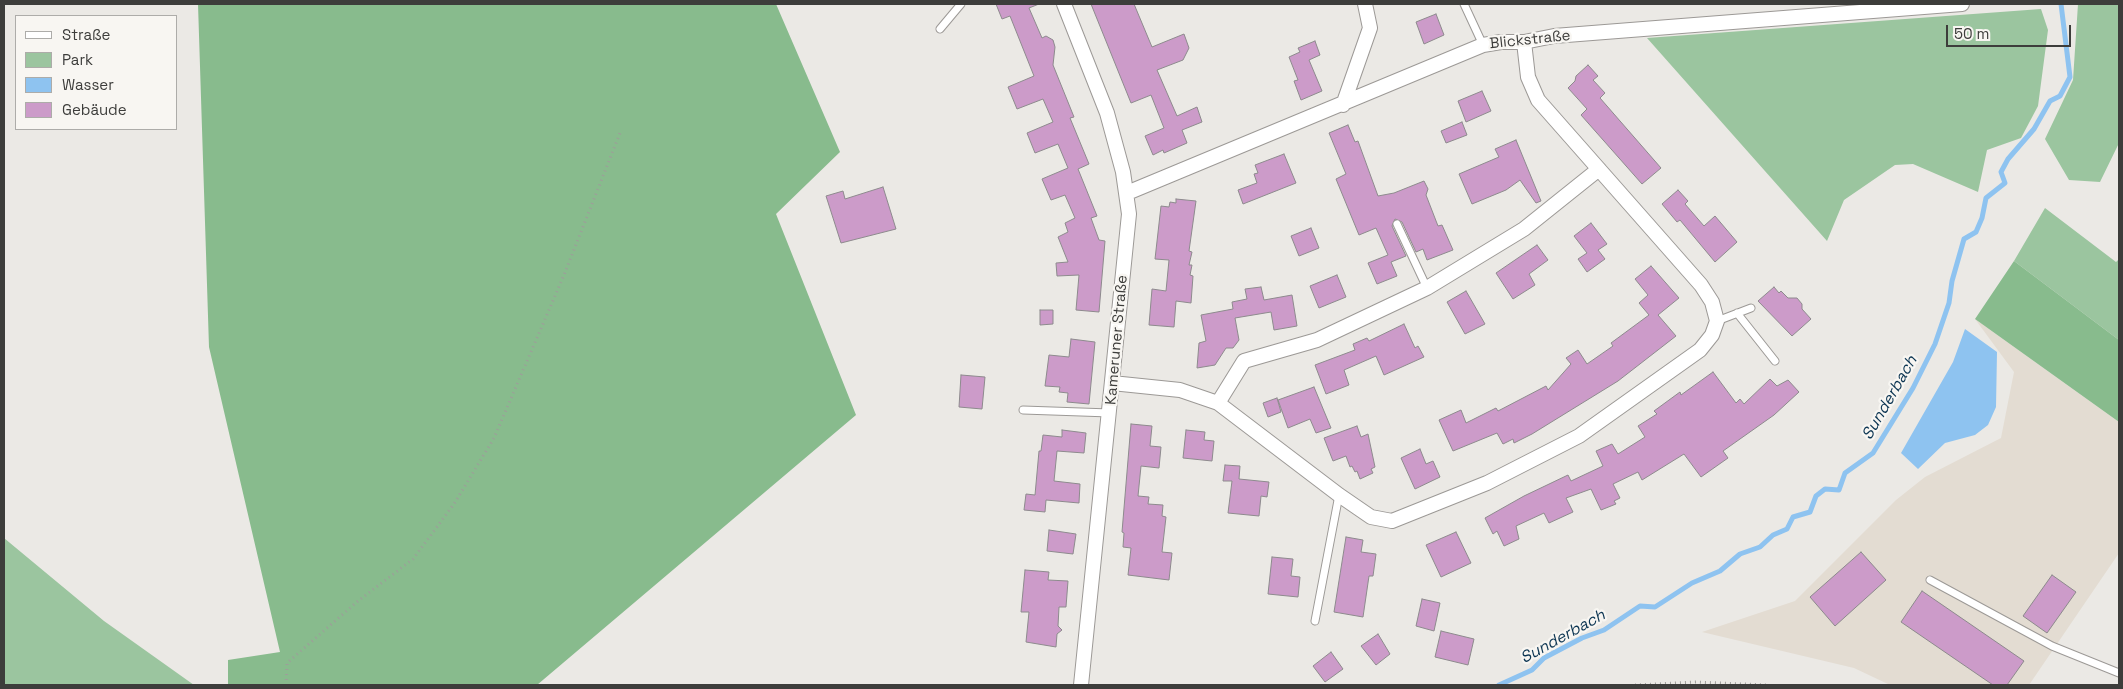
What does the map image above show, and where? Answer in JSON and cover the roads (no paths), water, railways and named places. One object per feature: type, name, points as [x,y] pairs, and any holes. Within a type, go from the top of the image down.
[{"type":"street","name":"Kameruner Straße","points":[[1064,4],[1107,113],[1127,193],[1128,214],[1110,413],[1081,685]]},
{"type":"street","points":[[1342,105],[1370,28],[1365,4]]},
{"type":"street","name":"Blickstraße","points":[[1127,193],[1483,45],[1501,42],[1524,42],[1554,36],[1962,4]]},
{"type":"street","points":[[1112,383],[1180,390],[1218,403],[1340,495],[1371,516],[1392,521],[1487,483],[1578,436],[1700,350],[1712,335],[1717,321],[1712,302],[1701,285],[1538,100],[1528,77],[1524,42]]},
{"type":"street","points":[[1218,403],[1244,361],[1318,340],[1427,288],[1524,229],[1599,169]]},
{"type":"lane","points":[[940,29],[961,4]]},
{"type":"lane","points":[[1464,4],[1483,45]]},
{"type":"lane","points":[[1397,224],[1427,288]]},
{"type":"lane","points":[[1717,321],[1751,308]]},
{"type":"lane","points":[[1737,313],[1775,361]]},
{"type":"lane","points":[[1024,410],[1110,413]]},
{"type":"lane","points":[[1315,621],[1340,495]]},
{"type":"lane","points":[[1930,580],[2052,646],[2119,672]]},
{"type":"water","points":[[1965,329],[1997,352],[1996,407],[1988,425],[1975,435],[1945,443],[1918,469],[1901,453],[1953,362]]},
{"type":"waterway","name":"Sunderbach","points":[[1499,685],[1532,670],[1544,658],[1582,638],[1604,630],[1640,606],[1655,607],[1692,583],[1720,571],[1740,554],[1760,547],[1773,535],[1787,529],[1793,517],[1810,512],[1816,496],[1825,489],[1839,490],[1845,473],[1873,453],[1913,388],[1935,344],[1949,303],[1952,281],[1964,239],[1976,232],[1982,218],[1986,198],[2005,183],[2001,172],[2008,159],[2034,129],[2050,101],[2060,96],[2070,77],[2061,4]]}]
